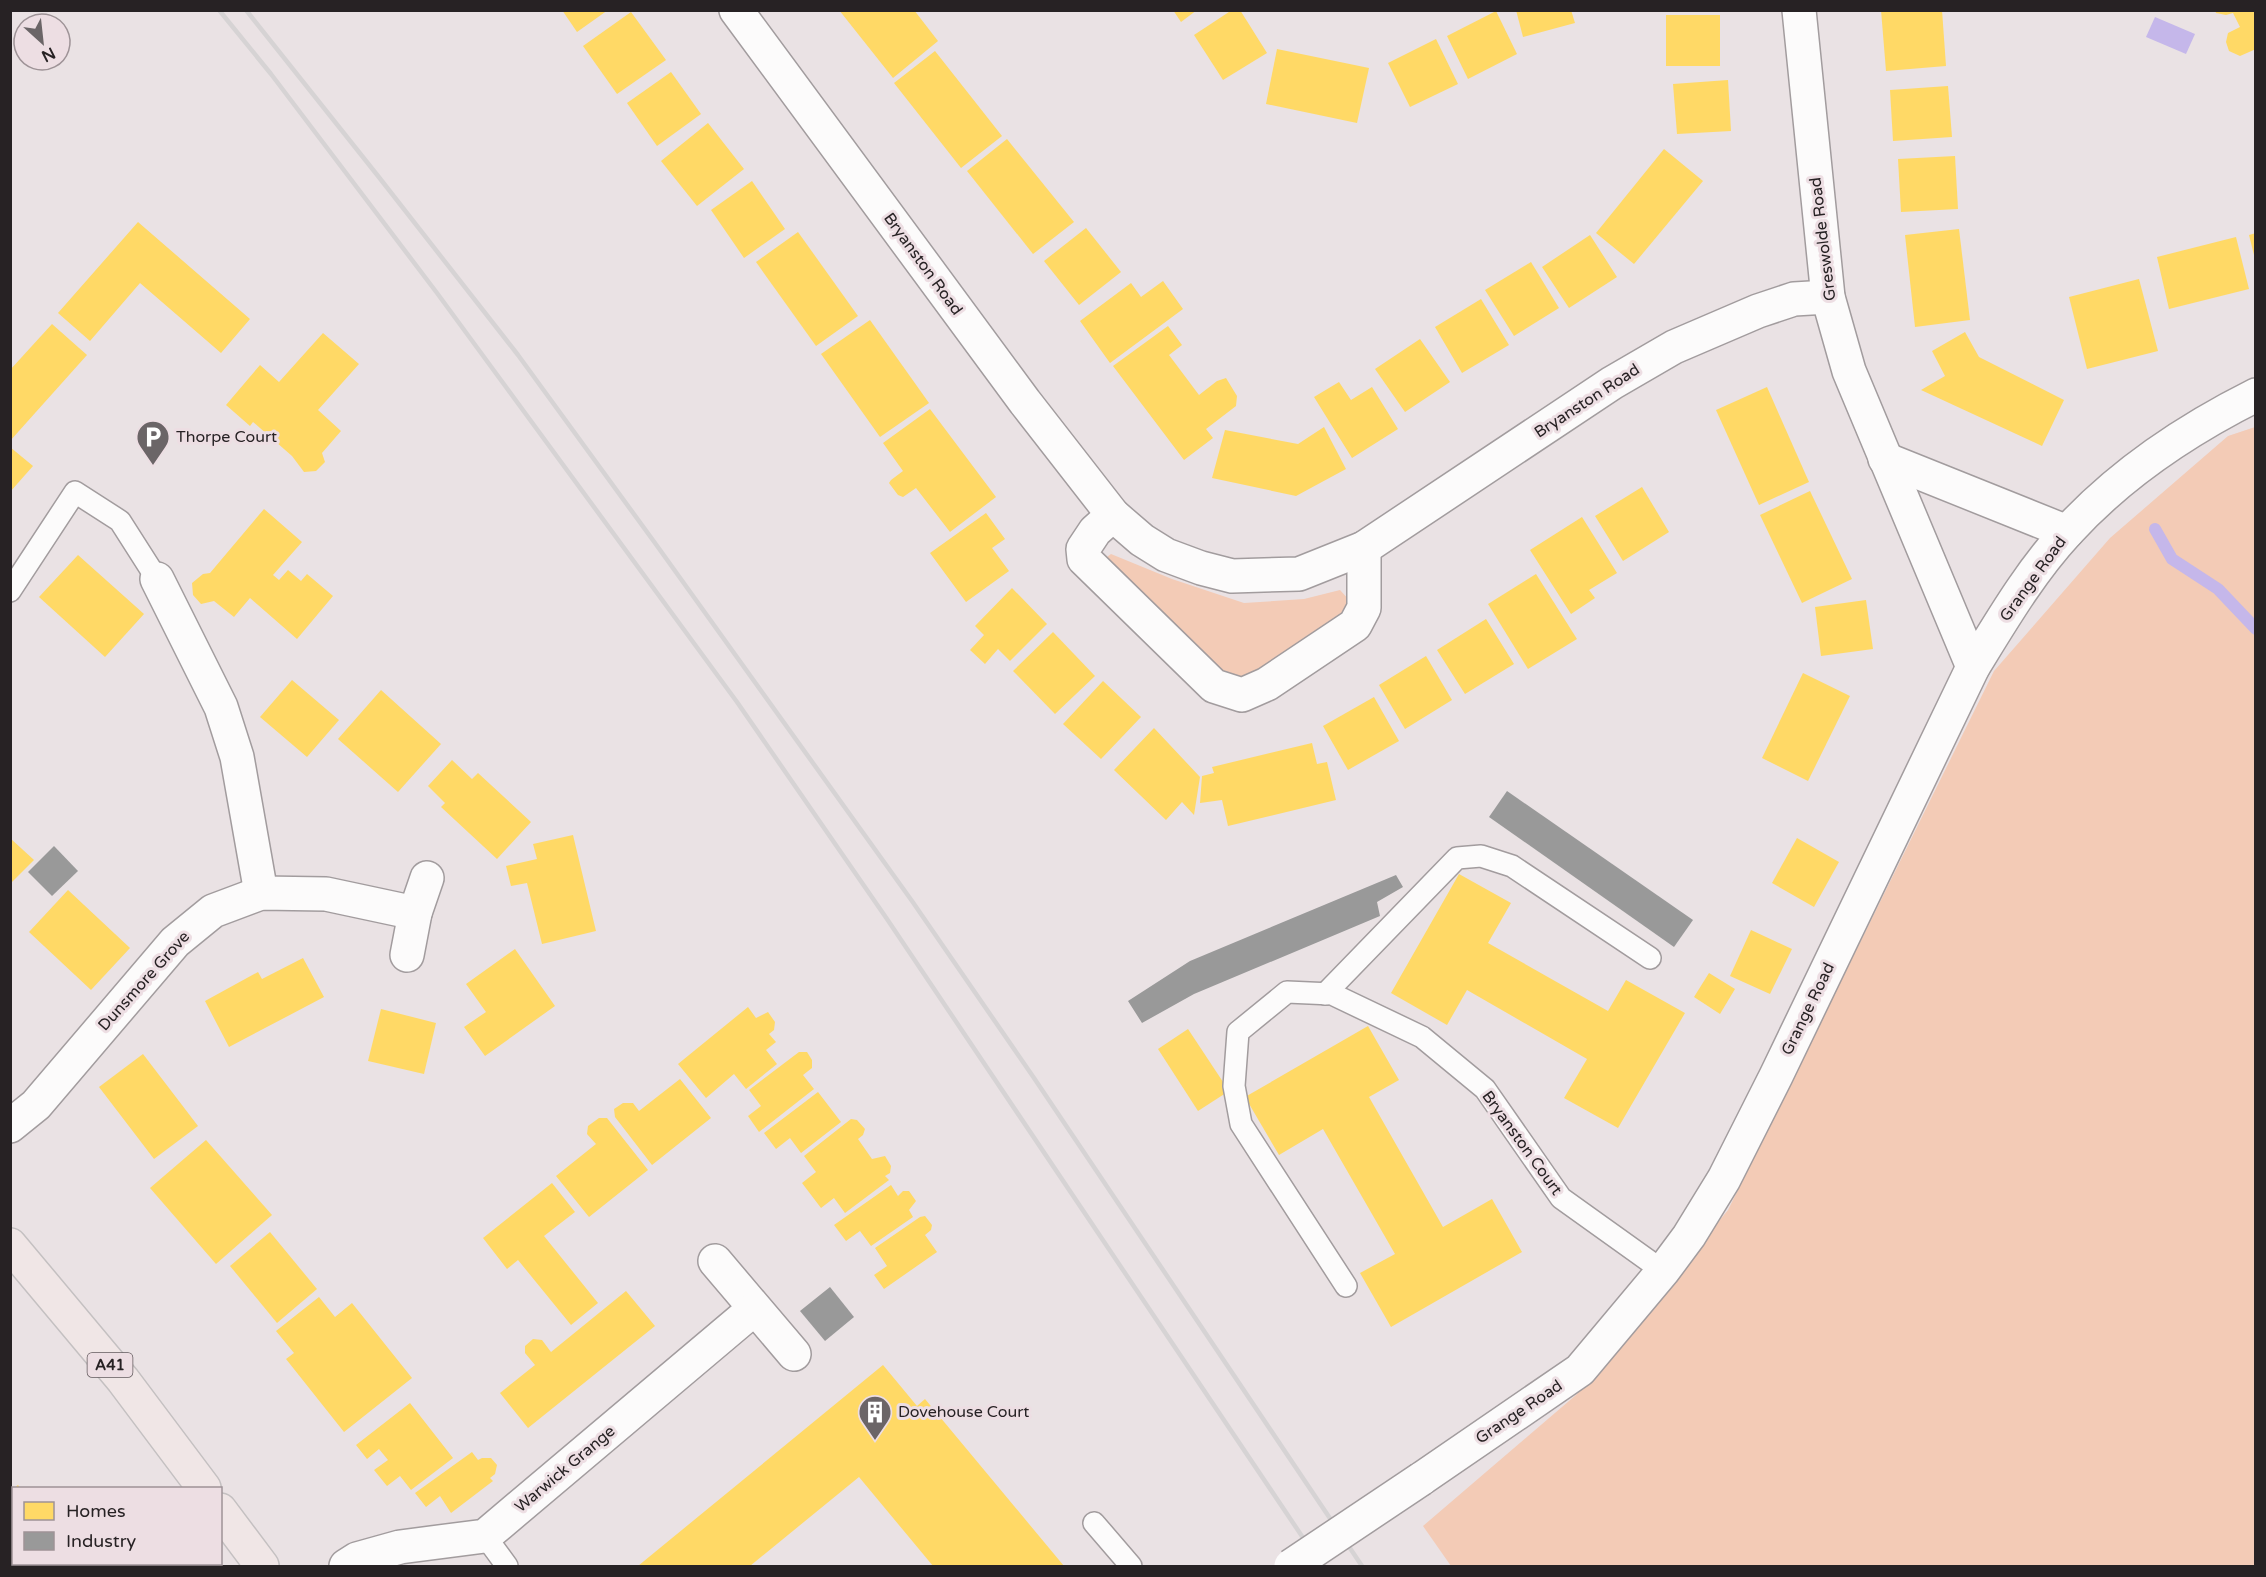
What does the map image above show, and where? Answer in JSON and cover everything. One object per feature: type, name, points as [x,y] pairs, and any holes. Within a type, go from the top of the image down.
[{"type":"highway","name":"A41","points":[[10,1245],[123,1380],[203,1487]]},
{"type":"highway","points":[[222,1513],[262,1566]]},
{"type":"street","name":"Bryanston Road","points":[[736,10],[1025,402],[1113,515],[1142,540],[1167,555],[1201,568],[1232,576],[1299,574],[1364,548],[1612,383],[1674,346],[1758,311],[1794,299],[1828,297]]},
{"type":"street","name":"Greswolde Road","points":[[1799,10],[1828,297],[1849,371],[1973,667]]},
{"type":"street","name":"Grange Road","points":[[1291,1566],[1580,1370],[1663,1271],[1689,1236],[1724,1179],[1973,667],[2013,603],[2067,532],[2131,472],[2211,417],[2256,395]]},
{"type":"street","points":[[1885,459],[2067,532]]},
{"type":"street","points":[[1113,515],[1095,531],[1083,549],[1084,559],[1214,686],[1242,695],[1267,684],[1355,625],[1364,608],[1364,548]]},
{"type":"street","points":[[157,579],[224,717],[237,757],[261,893]]},
{"type":"street","points":[[407,955],[415,913],[427,878]]},
{"type":"street","name":"Dunsmore Grove","points":[[10,1126],[36,1105],[175,942],[213,911],[261,893],[326,894],[415,913]]},
{"type":"street","points":[[715,1261],[794,1354]]},
{"type":"street","name":"Warwick Grange","points":[[485,1536],[754,1309]]},
{"type":"street","points":[[346,1566],[357,1559],[400,1546],[485,1536]]},
{"type":"lane","points":[[10,591],[75,492],[120,522],[157,579]]},
{"type":"lane","points":[[1325,994],[1457,858],[1481,856],[1512,866],[1650,958]]},
{"type":"lane","name":"Bryanston Court","points":[[1346,1286],[1241,1124],[1234,1086],[1238,1032],[1287,992],[1332,994],[1422,1037],[1485,1089],[1561,1198],[1663,1271]]},
{"type":"lane","points":[[1094,1523],[1131,1566]]},
{"type":"lane","points":[[485,1536],[507,1566]]},
{"type":"shaded area","points":[[2155,17],[2195,34],[2186,54],[2146,37]]},
{"type":"shaded area","points":[[2255,427],[2255,1566],[1451,1566],[1423,1526],[1576,1395],[1728,1210],[1994,671],[2110,538],[2228,436]]},
{"type":"shaded area","points":[[1111,554],[1172,579],[1244,603],[1304,599],[1340,590],[1351,602],[1341,626],[1253,681],[1232,683],[1103,560]]},
{"type":"building: Homes","points":[[562,10],[608,10],[577,32]]},
{"type":"building: Homes","points":[[839,10],[914,10],[938,41],[893,78]]},
{"type":"building: Homes","points":[[1173,10],[1197,10],[1181,22]]},
{"type":"building: Homes","points":[[1232,10],[1240,10],[1267,53],[1223,80],[1194,35]]},
{"type":"building: Homes","points":[[1516,10],[1571,10],[1575,23],[1523,37]]},
{"type":"building: Homes","points":[[1881,10],[1942,10],[1946,66],[1886,71]]},
{"type":"building: Homes","points":[[2215,10],[2256,10],[2256,49],[2240,56],[2229,51],[2226,42],[2228,33],[2240,27],[2233,13],[2226,15],[2216,13]]},
{"type":"building: Homes","points":[[1496,11],[1517,54],[1468,79],[1447,36]]},
{"type":"building: Homes","points":[[631,12],[666,60],[617,94],[583,46]]},
{"type":"building: Homes","points":[[1666,15],[1720,15],[1720,66],[1666,66]]},
{"type":"building: Homes","points":[[1436,39],[1458,84],[1410,107],[1388,63]]},
{"type":"building: Homes","points":[[1277,49],[1369,68],[1357,123],[1266,104]]},
{"type":"building: Homes","points":[[935,51],[1002,136],[961,168],[894,83]]},
{"type":"building: Homes","points":[[671,72],[701,114],[657,146],[627,103]]},
{"type":"building: Homes","points":[[1728,80],[1731,131],[1677,134],[1673,84]]},
{"type":"building: Homes","points":[[1948,86],[1952,137],[1893,141],[1890,90]]},
{"type":"building: Homes","points":[[708,123],[744,169],[697,206],[661,161]]},
{"type":"building: Homes","points":[[1007,139],[1074,222],[1033,254],[967,171]]},
{"type":"building: Homes","points":[[1664,149],[1703,181],[1634,264],[1596,233]]},
{"type":"building: Homes","points":[[1955,156],[1958,209],[1901,212],[1898,159]]},
{"type":"building: Homes","points":[[752,181],[785,229],[744,258],[711,210]]},
{"type":"building: Homes","points":[[138,222],[250,319],[221,353],[140,283],[90,341],[58,313]]},
{"type":"building: Homes","points":[[1086,228],[1121,272],[1079,305],[1044,261]]},
{"type":"building: Homes","points":[[1959,229],[1970,320],[1915,327],[1905,235]]},
{"type":"building: Homes","points":[[798,232],[858,316],[816,346],[756,262]]},
{"type":"building: Homes","points":[[2256,233],[2256,259],[2255,259],[2249,235]]},
{"type":"building: Homes","points":[[1590,235],[1617,277],[1569,308],[1542,267]]},
{"type":"building: Homes","points":[[2236,237],[2249,289],[2169,309],[2157,257]]},
{"type":"building: Homes","points":[[1531,262],[1559,308],[1514,336],[1485,290]]},
{"type":"building: Homes","points":[[2139,279],[2158,351],[2087,369],[2069,297]]},
{"type":"building: Homes","points":[[1163,281],[1183,309],[1110,363],[1080,321],[1131,283],[1141,297]]},
{"type":"building: Homes","points":[[1481,299],[1509,345],[1462,373],[1435,327]]},
{"type":"building: Homes","points":[[870,320],[929,403],[880,437],[821,354]]},
{"type":"building: Homes","points":[[52,324],[87,355],[10,441],[10,370]]},
{"type":"building: Homes","points":[[1168,326],[1182,345],[1169,355],[1199,395],[1217,381],[1226,378],[1237,396],[1236,406],[1206,429],[1213,438],[1184,460],[1113,366]]},
{"type":"building: Homes","points":[[1965,332],[1979,357],[2064,400],[2042,446],[1921,390],[1945,376],[1932,351]]},
{"type":"building: Homes","points":[[323,333],[359,364],[318,410],[341,431],[322,453],[325,462],[316,471],[304,472],[292,456],[253,422],[250,426],[226,405],[260,365],[279,382]]},
{"type":"building: Homes","points":[[1420,339],[1450,382],[1405,412],[1375,369]]},
{"type":"building: Homes","points":[[1339,382],[1351,400],[1372,387],[1398,429],[1352,458],[1314,397]]},
{"type":"building: Homes","points":[[1767,387],[1809,482],[1759,505],[1716,410]]},
{"type":"building: Homes","points":[[930,409],[996,497],[950,532],[916,488],[903,497],[898,495],[889,483],[903,471],[883,443]]},
{"type":"building: Homes","points":[[1324,427],[1346,469],[1296,496],[1212,478],[1225,430],[1298,444]]},
{"type":"building: Homes","points":[[10,447],[33,466],[10,492]]},
{"type":"building: Homes","points":[[1642,487],[1669,532],[1623,561],[1595,516]]},
{"type":"building: Homes","points":[[1810,491],[1852,579],[1802,603],[1760,515]]},
{"type":"building: Homes","points":[[264,509],[302,542],[273,575],[279,580],[288,570],[301,581],[307,574],[333,596],[297,639],[250,598],[234,617],[214,601],[201,604],[193,595],[192,583],[203,574],[210,573]]},
{"type":"building: Homes","points":[[986,513],[1005,539],[992,548],[1009,571],[966,602],[930,553]]},
{"type":"building: Homes","points":[[1582,517],[1617,573],[1589,590],[1595,598],[1571,614],[1530,550]]},
{"type":"building: Homes","points":[[78,555],[144,614],[105,657],[39,597]]},
{"type":"building: Homes","points":[[1536,574],[1577,639],[1528,669],[1488,604]]},
{"type":"building: Homes","points":[[1012,588],[1047,624],[1010,661],[998,649],[985,664],[970,650],[984,635],[975,626]]},
{"type":"building: Homes","points":[[1866,600],[1873,649],[1821,656],[1815,607]]},
{"type":"building: Homes","points":[[1486,619],[1514,664],[1465,694],[1437,650]]},
{"type":"building: Homes","points":[[1053,632],[1095,676],[1055,714],[1013,671]]},
{"type":"building: Homes","points":[[1426,656],[1452,700],[1405,729],[1379,685]]},
{"type":"building: Homes","points":[[1803,673],[1850,696],[1808,781],[1762,758]]},
{"type":"building: Homes","points":[[292,680],[339,720],[307,757],[260,717]]},
{"type":"building: Homes","points":[[1103,681],[1141,717],[1101,759],[1063,724]]},
{"type":"building: Homes","points":[[381,690],[441,744],[398,792],[338,739]]},
{"type":"building: Homes","points":[[1374,697],[1399,741],[1348,770],[1323,726]]},
{"type":"building: Homes","points":[[1154,728],[1200,777],[1194,815],[1182,802],[1166,820],[1114,770]]},
{"type":"building: Homes","points":[[1312,743],[1317,764],[1327,762],[1336,800],[1228,826],[1222,800],[1200,803],[1202,776],[1214,773],[1212,767]]},
{"type":"building: Homes","points":[[452,760],[472,779],[478,773],[531,822],[497,859],[441,807],[445,803],[428,786]]},
{"type":"building: Homes","points":[[573,835],[596,931],[542,944],[527,883],[511,886],[506,866],[537,859],[533,844]]},
{"type":"building: Homes","points":[[10,838],[34,860],[10,884]]},
{"type":"building: Homes","points":[[1797,838],[1839,862],[1814,907],[1772,883]]},
{"type":"building: Homes","points":[[1459,874],[1511,903],[1488,943],[1608,1011],[1626,980],[1685,1013],[1618,1128],[1564,1098],[1587,1059],[1467,990],[1447,1025],[1391,993]]},
{"type":"building: Homes","points":[[68,890],[130,948],[91,990],[29,932]]},
{"type":"building: Homes","points":[[1751,930],[1792,949],[1770,994],[1730,976]]},
{"type":"building: Homes","points":[[515,949],[555,1006],[485,1056],[464,1027],[486,1012],[466,984]]},
{"type":"building: Homes","points":[[303,958],[324,997],[229,1047],[205,1001],[258,972],[262,979]]},
{"type":"building: Homes","points":[[1709,973],[1735,989],[1720,1014],[1694,997]]},
{"type":"building: Homes","points":[[748,1007],[756,1018],[768,1012],[775,1022],[774,1030],[769,1034],[776,1042],[766,1050],[777,1064],[746,1089],[734,1074],[706,1098],[678,1064]]},
{"type":"building: Homes","points":[[381,1009],[436,1023],[424,1074],[368,1061]]},
{"type":"building: Homes","points":[[1368,1026],[1399,1080],[1369,1097],[1443,1227],[1492,1199],[1522,1252],[1391,1327],[1360,1273],[1395,1254],[1323,1129],[1279,1155],[1245,1097]]},
{"type":"building: Homes","points":[[1188,1029],[1229,1091],[1198,1111],[1158,1049]]},
{"type":"building: Homes","points":[[799,1052],[807,1052],[812,1060],[812,1068],[803,1075],[814,1089],[759,1132],[748,1116],[761,1106],[749,1090]]},
{"type":"building: Homes","points":[[143,1054],[198,1126],[154,1159],[99,1087]]},
{"type":"building: Homes","points":[[680,1079],[711,1118],[652,1165],[615,1117],[614,1109],[623,1103],[633,1103],[639,1111]]},
{"type":"building: Homes","points":[[818,1092],[841,1122],[801,1153],[790,1138],[776,1149],[764,1133]]},
{"type":"building: Homes","points":[[599,1118],[607,1118],[648,1170],[589,1217],[556,1176],[596,1144],[587,1134],[588,1126]]},
{"type":"building: Homes","points":[[851,1119],[857,1120],[865,1129],[863,1135],[858,1139],[872,1159],[885,1156],[891,1166],[890,1173],[885,1176],[889,1180],[845,1213],[834,1198],[821,1208],[802,1183],[816,1172],[804,1156]]},
{"type":"building: Homes","points":[[206,1140],[272,1215],[216,1264],[150,1188]]},
{"type":"building: Homes","points":[[552,1183],[575,1212],[544,1236],[598,1303],[571,1325],[518,1260],[507,1269],[483,1238]]},
{"type":"building: Homes","points":[[891,1185],[898,1196],[903,1191],[909,1191],[916,1201],[909,1210],[913,1217],[871,1246],[860,1231],[846,1241],[834,1225]]},
{"type":"building: Homes","points":[[925,1216],[932,1225],[931,1230],[925,1235],[937,1252],[884,1289],[874,1275],[887,1266],[875,1248],[920,1217]]},
{"type":"building: Homes","points":[[270,1232],[317,1289],[277,1323],[230,1266]]},
{"type":"building: Homes","points":[[626,1291],[655,1326],[528,1428],[500,1393],[535,1365],[525,1353],[525,1346],[533,1339],[542,1340],[551,1352]]},
{"type":"building: Homes","points":[[319,1297],[335,1317],[352,1303],[412,1378],[344,1432],[286,1359],[294,1353],[276,1331]]},
{"type":"building: Homes","name":"Dovehouse Court","points":[[883,1365],[917,1406],[925,1399],[1064,1566],[933,1566],[859,1477],[750,1566],[638,1566]]},
{"type":"building: Homes","points":[[410,1403],[453,1458],[411,1490],[400,1476],[387,1486],[374,1470],[388,1460],[379,1449],[367,1459],[356,1445]]},
{"type":"building: Homes","points":[[472,1452],[478,1460],[491,1458],[497,1465],[495,1474],[490,1478],[493,1481],[451,1513],[440,1496],[426,1507],[415,1493]]},
{"type":"building: Homes","points":[[12,1490],[12,1557],[10,1558],[10,1491]]},
{"type":"building: Homes","points":[[78,1565],[79,1566],[11,1566]]},
{"type":"building: Industry","points":[[1507,791],[1693,920],[1674,947],[1489,817]]},
{"type":"building: Industry","points":[[54,846],[78,871],[52,896],[28,872]]},
{"type":"building: Industry","points":[[1396,875],[1403,887],[1377,902],[1380,916],[1194,994],[1142,1023],[1128,1001],[1190,961]]},
{"type":"building: Industry","points":[[830,1287],[854,1317],[825,1341],[800,1311]]},
{"type":"waterway","points":[[2155,529],[2172,559],[2218,589],[2256,629]]},
{"type":"railway","points":[[219,10],[271,74],[437,293],[737,702],[887,919],[1322,1566]]},
{"type":"railway","points":[[246,10],[518,355],[912,901],[1034,1078],[1362,1566]]},
{"type":"place","name":"Thorpe Court","points":[[153,466]]},
{"type":"place","name":"Dovehouse Court","points":[[875,1441]]}]
